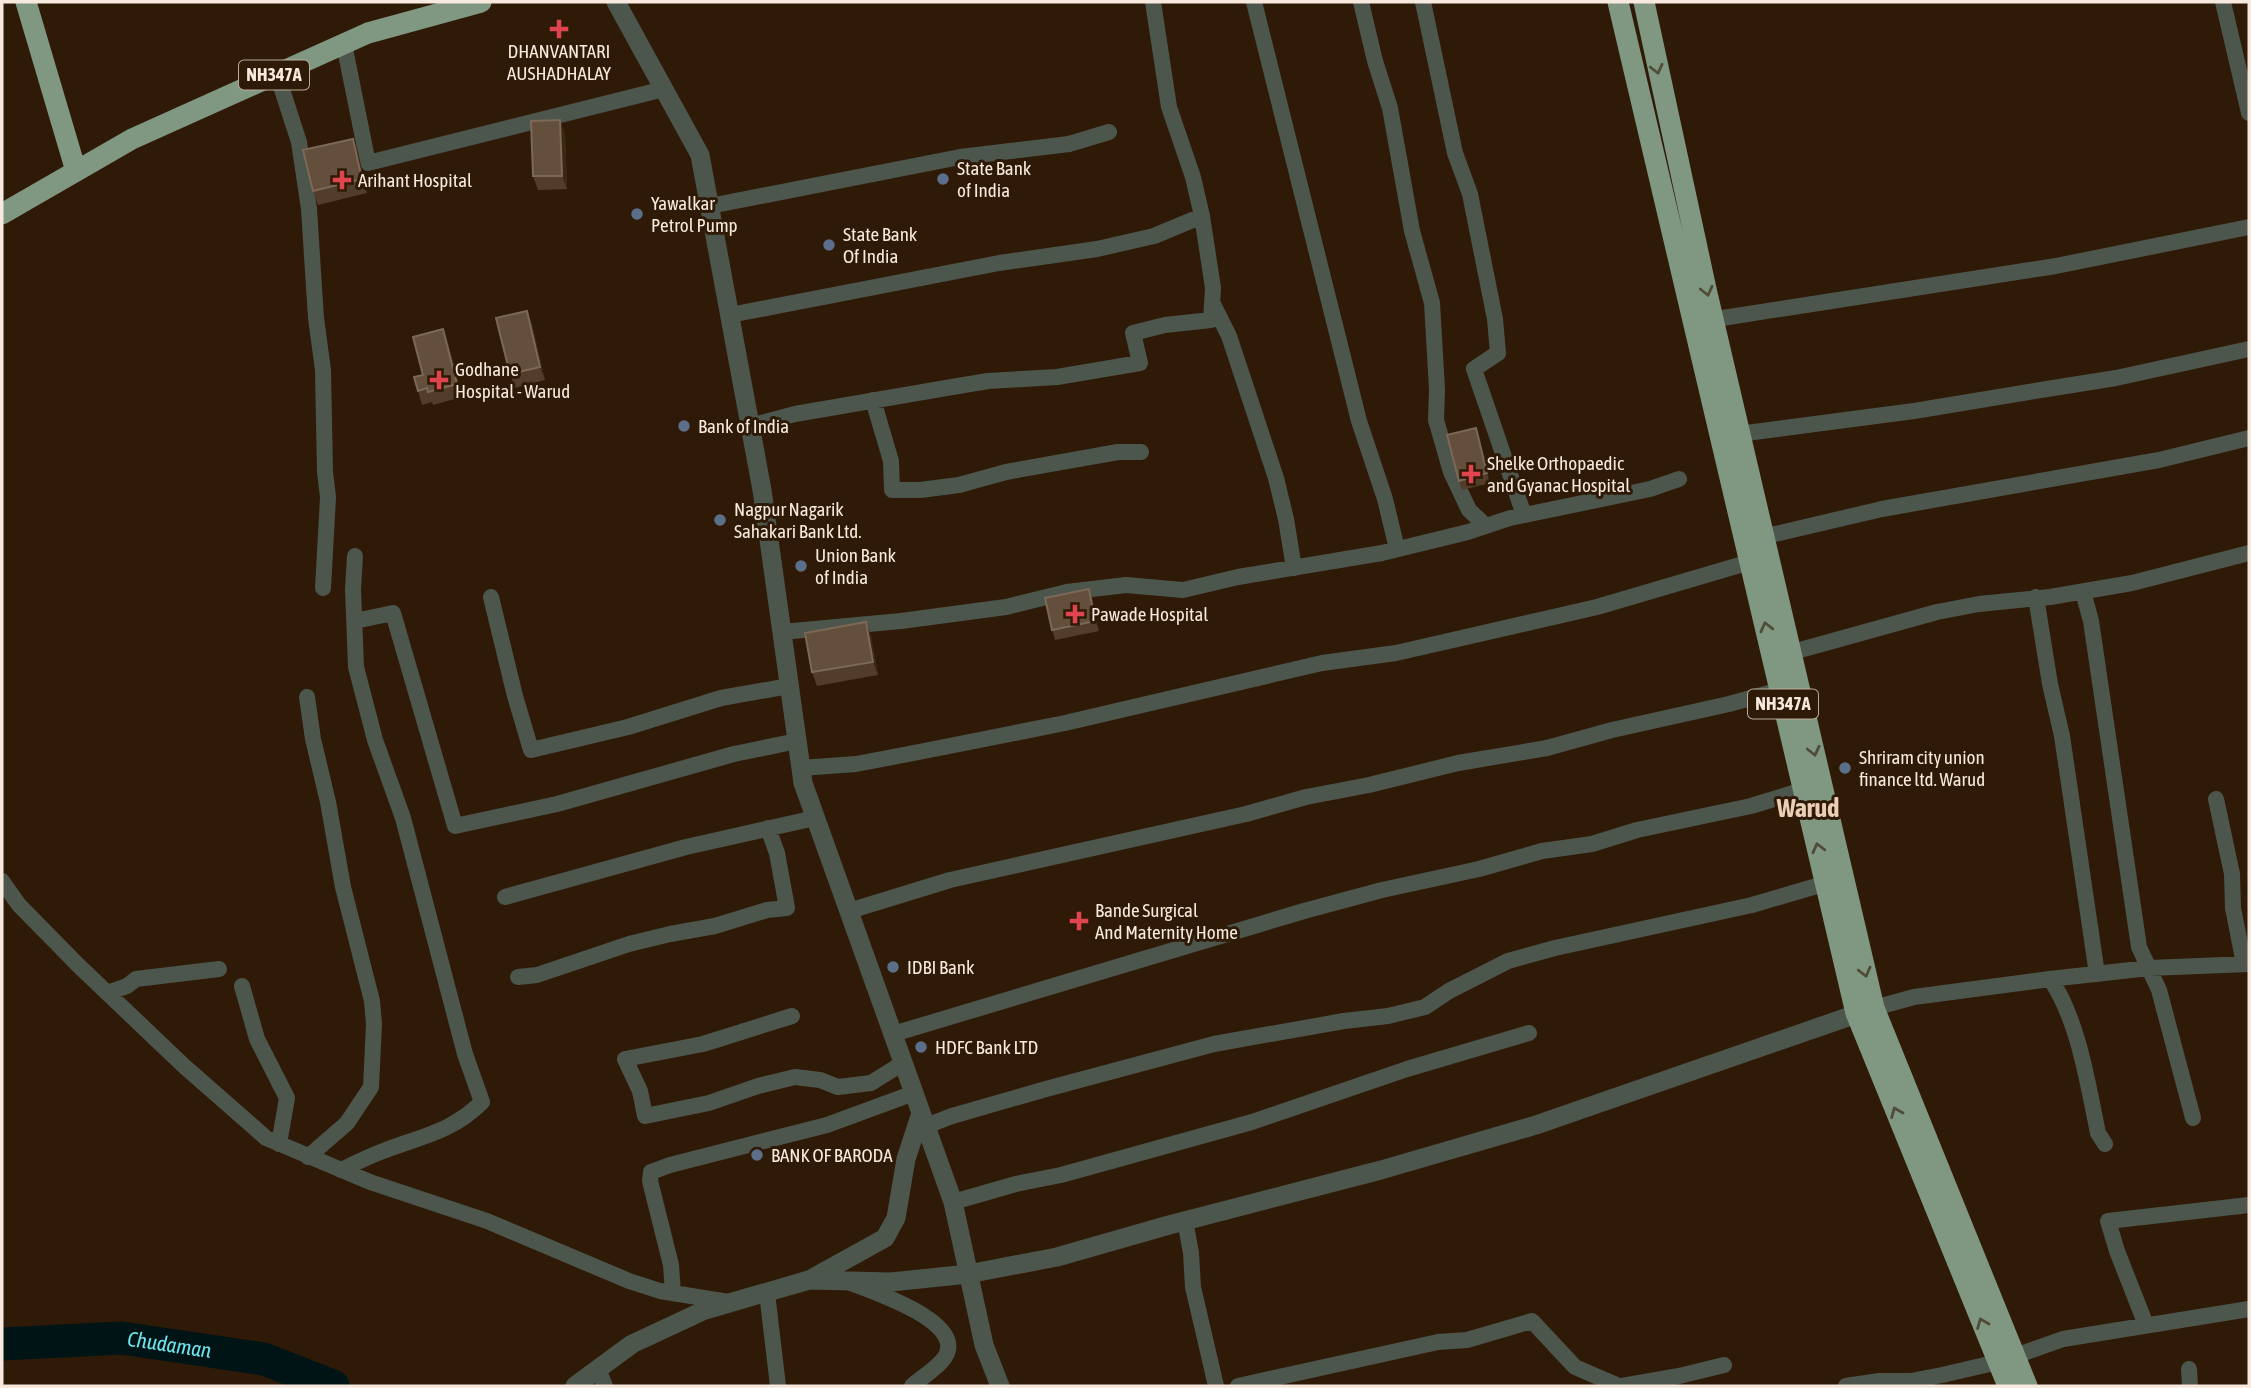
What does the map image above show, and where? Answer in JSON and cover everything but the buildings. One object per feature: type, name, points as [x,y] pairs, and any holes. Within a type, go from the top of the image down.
[{"type":"highway","points":[[2,215],[76,171],[26,2]]},
{"type":"highway","name":"NH347A","points":[[76,171],[132,139],[368,33],[481,2]]},
{"type":"highway","name":"NH347A","points":[[1618,2],[1704,321],[1731,435],[1755,539],[1750,562],[1783,654],[1780,690],[1827,883],[1865,1010],[2006,1358],[2008,1386]]},
{"type":"highway","points":[[1644,2],[1704,321]]},
{"type":"highway","points":[[1755,539],[1865,1010]]},
{"type":"highway","points":[[2006,1358],[2026,1386]]},
{"type":"street","points":[[616,2],[700,155],[762,491],[803,783],[954,1202],[984,1345],[1000,1386]]},
{"type":"street","points":[[750,426],[795,414],[988,381],[1057,377],[1140,363],[1133,333],[1211,320],[1213,288],[1202,216],[1193,177],[1169,107],[1153,2]]},
{"type":"street","points":[[1254,2],[1359,421],[1385,499],[1397,549]]},
{"type":"street","points":[[1361,2],[1390,108],[1410,221],[1432,303],[1436,419],[1457,485],[1469,510],[1486,526]]},
{"type":"street","points":[[1423,2],[1452,141],[1470,194],[1495,319],[1498,353],[1474,369],[1524,515]]},
{"type":"street","points":[[2223,2],[2249,113]]},
{"type":"street","points":[[344,44],[368,163],[664,89]]},
{"type":"street","points":[[277,74],[299,142],[309,209],[316,318],[323,370],[328,497],[323,588]]},
{"type":"street","points":[[709,206],[960,157],[1069,144],[1108,132]]},
{"type":"street","points":[[730,315],[999,263],[1097,249],[1154,236],[1202,216]]},
{"type":"street","points":[[1704,321],[2017,272],[2249,227]]},
{"type":"street","points":[[1212,304],[1229,336],[1276,478],[1294,568]]},
{"type":"street","points":[[1731,435],[1903,412],[2116,378],[2249,349]]},
{"type":"street","points":[[873,400],[891,461],[892,490],[959,485],[1006,472],[1118,452],[1141,452]]},
{"type":"street","points":[[1755,539],[1882,509],[2159,460],[2249,438]]},
{"type":"street","points":[[782,632],[901,621],[1006,607],[1067,592],[1126,585],[1183,590],[1238,577],[1397,549],[1524,515],[1650,489],[1679,479]]},
{"type":"street","points":[[1783,654],[1937,612],[2132,583],[2249,553]]},
{"type":"street","points":[[341,1170],[386,1149],[421,1139],[468,1117],[482,1102],[465,1054],[424,907],[403,818],[375,740],[355,667],[355,556]]},
{"type":"street","points":[[801,768],[870,761],[1065,723],[1322,663],[1396,653],[1584,610],[1750,562]]},
{"type":"street","points":[[2083,592],[2091,621],[2139,947],[2159,990],[2193,1118]]},
{"type":"street","points":[[491,597],[531,750],[628,727],[721,698],[789,686]]},
{"type":"street","points":[[2036,597],[2050,684],[2062,736],[2098,974]]},
{"type":"street","points":[[355,621],[393,613],[455,826],[557,804],[734,754],[797,741]]},
{"type":"street","points":[[849,911],[950,880],[1246,814],[1306,797],[1458,763],[1547,748],[1780,690]]},
{"type":"street","points":[[307,697],[343,887],[372,1001],[373,1024],[371,1087],[347,1123],[308,1157]]},
{"type":"street","points":[[893,1034],[1260,923],[1382,890],[1479,869],[1542,851],[1592,844],[1637,830],[1751,806],[1803,790]]},
{"type":"street","points":[[809,1280],[891,1282],[968,1274],[1057,1256],[1381,1170],[1536,1125],[1865,1010],[1914,997],[2149,968],[2246,964],[2233,908],[2232,874],[2216,799]]},
{"type":"street","points":[[505,897],[686,847],[815,818]]},
{"type":"street","points":[[518,977],[554,970],[670,933],[715,926],[767,909],[787,908],[777,853],[768,828]]},
{"type":"street","points":[[2,881],[19,905],[107,993],[214,1093],[267,1138],[341,1170],[487,1221],[629,1281],[673,1293],[733,1302]]},
{"type":"street","points":[[924,1120],[952,1116],[1214,1044],[1388,1016],[1425,1007],[1449,991],[1508,961],[1555,948],[1752,905],[1827,883]]},
{"type":"street","points":[[107,993],[127,986],[136,979],[219,969]]},
{"type":"street","points":[[2050,979],[2061,995],[2070,1017],[2098,1133],[2105,1144]]},
{"type":"street","points":[[242,986],[257,1039],[287,1098],[279,1144]]},
{"type":"street","points":[[792,1016],[703,1044],[625,1059],[640,1091],[645,1116],[709,1103],[795,1077],[820,1080],[838,1087],[871,1083],[903,1063]]},
{"type":"street","points":[[954,1202],[1252,1122],[1406,1069],[1529,1033]]},
{"type":"street","points":[[673,1293],[671,1265],[650,1181],[651,1172],[827,1125],[914,1093]]},
{"type":"street","points":[[575,1386],[601,1378],[632,1344],[705,1310],[809,1280],[885,1238],[896,1219],[906,1160],[924,1120]]},
{"type":"street","points":[[2146,1325],[2108,1221],[2249,1205]]},
{"type":"street","points":[[1185,1220],[1193,1287],[1216,1386]]},
{"type":"street","points":[[846,1281],[915,1310],[934,1322],[946,1335],[949,1347],[944,1358],[912,1386]]},
{"type":"street","points":[[767,1293],[778,1386]]},
{"type":"street","points":[[1846,1386],[1879,1381],[1911,1381],[2006,1358],[2063,1339],[2249,1308]]},
{"type":"street","points":[[1238,1386],[1438,1342],[1468,1340],[1532,1321],[1575,1367],[1621,1386],[1724,1365]]},
{"type":"street","points":[[2189,1369],[2190,1386]]},
{"type":"waterway","name":"Chudaman","points":[[2,1344],[122,1338],[264,1359],[333,1386]]},
{"type":"place","name":"DHANVANTARI AUSHADHALAY","points":[[559,29]]},
{"type":"place","name":"State Bank of India","points":[[943,179]]},
{"type":"place","name":"Arihant Hospital","points":[[342,180]]},
{"type":"place","name":"Yawalkar Petrol Pump","points":[[637,214]]},
{"type":"place","name":"State Bank Of India","points":[[829,245]]},
{"type":"place","name":"Godhane Hospital - Warud","points":[[439,380]]},
{"type":"place","name":"Bank of India","points":[[684,426]]},
{"type":"place","name":"Shelke Orthopaedic and Gyanac Hospital","points":[[1471,474]]},
{"type":"place","name":"Nagpur Nagarik Sahakari Bank Ltd.","points":[[720,520]]},
{"type":"place","name":"Union Bank of India","points":[[801,566]]},
{"type":"place","name":"Pawade Hospital","points":[[1075,614]]},
{"type":"place","name":"Shriram city union finance ltd. Warud","points":[[1845,768]]},
{"type":"place","name":"Bande Surgical And Maternity Home","points":[[1079,921]]},
{"type":"place","name":"IDBI Bank","points":[[893,967]]},
{"type":"place","name":"HDFC Bank LTD","points":[[921,1047]]},
{"type":"place","name":"BANK OF BARODA","points":[[757,1155]]},
{"type":"district","name":"Warud","points":[[1808,808]]}]
